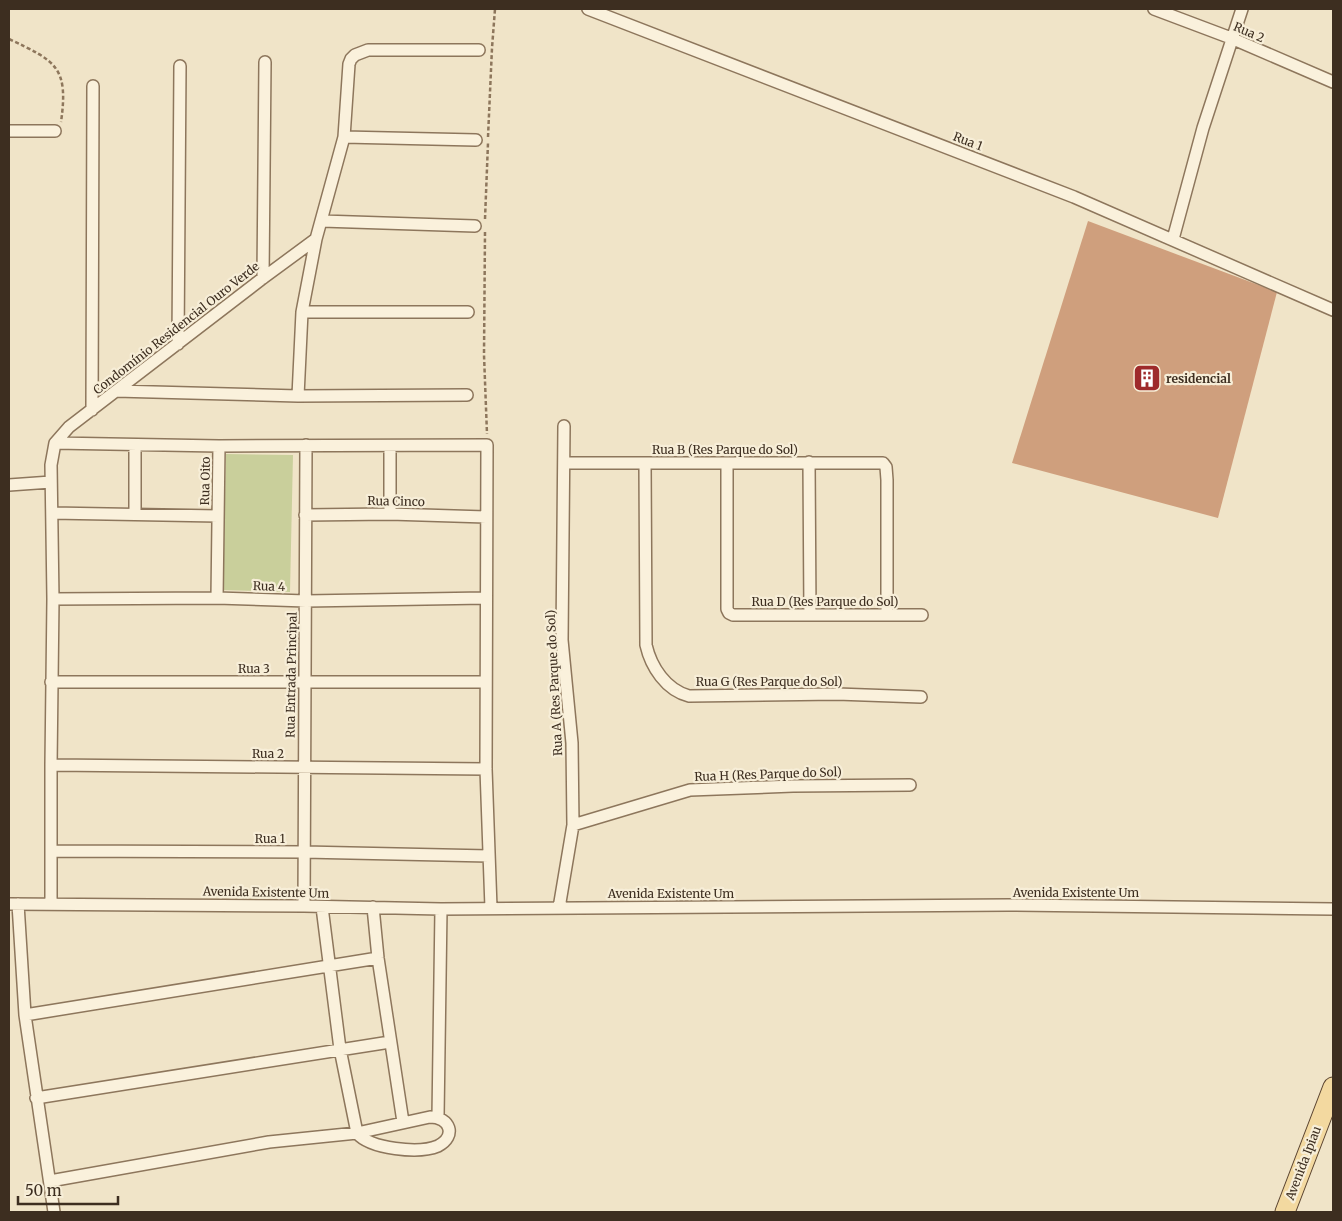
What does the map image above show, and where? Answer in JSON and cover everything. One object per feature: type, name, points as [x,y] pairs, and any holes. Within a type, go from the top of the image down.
[{"type":"main road","name":"Avenida Ipiau","points":[[1285,1212],[1333,1087]]},
{"type":"street","name":"Rua 1","points":[[588,9],[1074,198],[1333,310]]},
{"type":"street","name":"Rua 2","points":[[1154,9],[1231,38],[1333,82]]},
{"type":"street","points":[[1173,240],[1203,128],[1242,9]]},
{"type":"street","points":[[298,396],[302,312],[316,239],[344,137],[350,60],[355,55],[368,50],[479,50]]},
{"type":"street","points":[[263,278],[264,62]]},
{"type":"street","points":[[178,344],[180,66]]},
{"type":"street","points":[[92,410],[93,86]]},
{"type":"street","points":[[9,131],[55,131]]},
{"type":"street","points":[[344,137],[476,140]]},
{"type":"street","points":[[322,221],[475,226]]},
{"type":"street","name":"Condomínio Residencial Ouro Verde","points":[[55,443],[69,427],[316,239]]},
{"type":"street","points":[[302,312],[468,312]]},
{"type":"street","points":[[116,391],[298,396],[467,395]]},
{"type":"street","name":"Rua A (Res Parque do Sol)","points":[[559,908],[573,825],[572,743],[562,640],[564,426]]},
{"type":"street","points":[[51,904],[50,765],[53,599],[50,465],[55,443],[219,446],[487,445],[485,598],[486,769],[491,908]]},
{"type":"street","points":[[135,445],[135,514]]},
{"type":"street","name":"Rua Entrada Principal","points":[[304,906],[306,445]]},
{"type":"street","name":"Rua Oito","points":[[217,598],[219,446]]},
{"type":"street","points":[[390,446],[390,514]]},
{"type":"street","points":[[809,462],[810,614]]},
{"type":"street","name":"Rua B (Res Parque do Sol)","points":[[564,463],[727,464],[809,462],[880,463],[885,465],[887,480],[886,615]]},
{"type":"street","name":"Rua G (Res Parque do Sol)","points":[[645,463],[646,645],[653,666],[672,688],[689,696],[837,694],[921,697]]},
{"type":"street","name":"Rua D (Res Parque do Sol)","points":[[727,464],[728,613],[733,615],[922,615]]},
{"type":"street","points":[[9,485],[51,482]]},
{"type":"street","points":[[52,513],[218,516]]},
{"type":"street","name":"Rua Cinco","points":[[305,515],[390,514],[486,517]]},
{"type":"street","name":"Rua 4","points":[[53,599],[217,598],[306,601],[485,598]]},
{"type":"street","name":"Rua 3","points":[[51,682],[486,682]]},
{"type":"street","name":"Rua 2","points":[[50,765],[486,769]]},
{"type":"street","name":"Rua H (Res Parque do Sol)","points":[[573,825],[690,790],[793,786],[910,785]]},
{"type":"street","name":"Rua 1","points":[[52,850],[488,856]]},
{"type":"street","points":[[14,904],[25,1015],[54,1212]]},
{"type":"street","name":"Avenida Existente Um","points":[[14,904],[322,906],[441,909],[1017,905],[1333,908]]},
{"type":"street","points":[[50,1182],[269,1142],[357,1132],[430,1117],[438,1117],[448,1125],[449,1133],[446,1140],[437,1146],[410,1150],[373,1144],[364,1140],[357,1132],[340,1049],[322,906]]},
{"type":"street","points":[[373,907],[378,958],[403,1122]]},
{"type":"street","points":[[438,1117],[441,909]]},
{"type":"street","points":[[25,1015],[378,958]]},
{"type":"street","points":[[36,1098],[390,1042]]},
{"type":"path","points":[[9,40],[28,48],[52,63],[58,71],[62,82],[62,112],[60,126],[55,131]]},
{"type":"green space","points":[[226,454],[293,455],[290,592],[223,590]]},
{"type":"building","name":"residencial","points":[[1088,221],[1277,292],[1218,518],[1012,463]]},
{"type":"place","name":"residencial","points":[[1147,378]]}]
